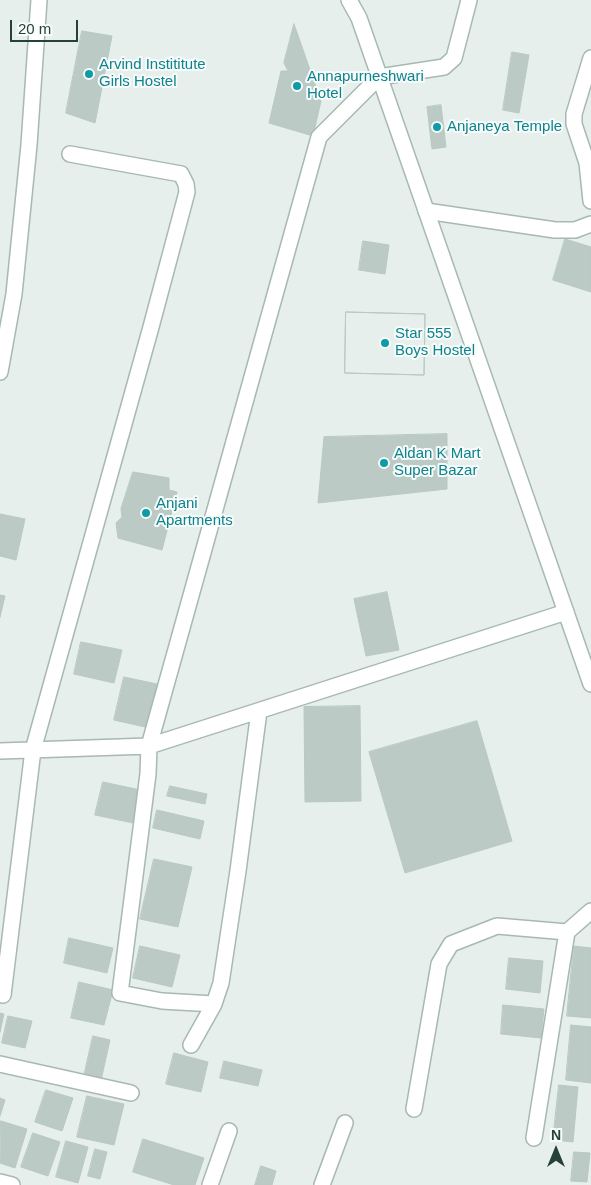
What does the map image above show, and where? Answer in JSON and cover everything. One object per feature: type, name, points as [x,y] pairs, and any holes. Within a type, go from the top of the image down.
[{"type":"street","points":[[0,372],[15,285],[29,145],[39,0]]},
{"type":"street","points":[[349,0],[358,18],[379,77],[591,684]]},
{"type":"street","points":[[214,1004],[162,1001],[120,993],[148,774],[149,746],[319,137],[379,77],[444,67],[454,58],[470,0]]},
{"type":"street","points":[[591,58],[574,114],[574,124],[587,163],[591,201]]},
{"type":"street","points":[[3,995],[33,750],[146,347],[187,192],[186,184],[181,174],[70,154]]},
{"type":"street","points":[[426,211],[555,230],[575,230],[591,224]]},
{"type":"street","points":[[0,751],[149,746],[566,612]]},
{"type":"street","points":[[191,1045],[214,1004],[221,983],[259,710]]},
{"type":"street","points":[[534,1138],[567,932],[591,911]]},
{"type":"street","points":[[414,1108],[439,964],[451,944],[498,926],[567,932]]},
{"type":"street","points":[[0,1064],[131,1093]]},
{"type":"street","points":[[322,1185],[345,1123]]},
{"type":"street","points":[[210,1185],[229,1131]]},
{"type":"street","points":[[0,1182],[12,1185]]},
{"type":"building","name":"Annapurneshwari Hotel","points":[[294,24],[321,101],[313,136],[269,123],[281,71],[288,71],[284,63]]},
{"type":"building","name":"Arvind Instititute Girls Hostel","points":[[82,31],[112,36],[95,123],[66,113]]},
{"type":"building","points":[[512,52],[529,55],[519,113],[503,110]]},
{"type":"building","name":"Anjaneya Temple","points":[[441,105],[446,147],[432,149],[427,107]]},
{"type":"building","points":[[565,239],[591,247],[591,292],[553,280]]},
{"type":"building","points":[[363,241],[389,245],[385,274],[359,270]]},
{"type":"building","name":"Star 555 Boys Hostel","points":[[346,312],[425,314],[424,375],[345,373]]},
{"type":"building","name":"Star 555 Boys Hostel","points":[[346,312],[425,314],[424,375],[345,373]]},
{"type":"building","name":"Aldan K Mart Super Bazar","points":[[447,434],[447,489],[318,503],[324,437]]},
{"type":"building","name":"Anjani Apartments","points":[[133,472],[169,478],[169,490],[177,492],[162,550],[118,538],[116,523],[122,517],[121,509]]},
{"type":"building","points":[[0,514],[25,519],[16,560],[0,556]]},
{"type":"building","points":[[387,592],[399,650],[366,656],[354,599]]},
{"type":"building","points":[[0,595],[5,596],[0,617]]},
{"type":"building","points":[[81,642],[122,650],[114,683],[74,674]]},
{"type":"building","points":[[124,677],[157,684],[145,727],[114,720]]},
{"type":"building","points":[[360,706],[361,801],[305,802],[304,707]]},
{"type":"building","points":[[477,721],[512,841],[405,873],[369,752]]},
{"type":"building","points":[[103,782],[145,791],[138,824],[95,815]]},
{"type":"building","points":[[170,786],[207,794],[205,804],[167,796]]},
{"type":"building","points":[[157,810],[204,821],[200,839],[153,828]]},
{"type":"building","points":[[154,859],[192,867],[178,927],[140,919]]},
{"type":"building","points":[[69,938],[113,948],[107,973],[64,963]]},
{"type":"building","points":[[140,946],[180,955],[172,987],[133,978]]},
{"type":"building","points":[[574,946],[591,948],[591,1018],[567,1016]]},
{"type":"building","points":[[509,958],[543,961],[540,993],[506,989]]},
{"type":"building","points":[[79,982],[113,990],[104,1025],[71,1018]]},
{"type":"building","points":[[503,1005],[544,1009],[541,1038],[501,1034]]},
{"type":"building","points":[[0,1013],[4,1014],[0,1032]]},
{"type":"building","points":[[8,1016],[32,1021],[25,1048],[2,1043]]},
{"type":"building","points":[[571,1025],[591,1027],[591,1083],[566,1080]]},
{"type":"building","points":[[93,1036],[110,1040],[100,1085],[83,1081]]},
{"type":"building","points":[[174,1053],[208,1062],[201,1092],[166,1084]]},
{"type":"building","points":[[224,1061],[262,1070],[258,1086],[220,1078]]},
{"type":"building","points":[[559,1085],[578,1087],[573,1142],[553,1140]]},
{"type":"building","points":[[46,1090],[73,1098],[62,1131],[35,1122]]},
{"type":"building","points":[[87,1096],[124,1104],[114,1145],[77,1137]]},
{"type":"building","points":[[0,1098],[5,1100],[0,1116]]},
{"type":"building","points":[[1,1121],[27,1129],[15,1168],[0,1163]]},
{"type":"building","points":[[33,1133],[60,1142],[48,1176],[21,1167]]},
{"type":"building","points":[[143,1139],[204,1158],[195,1185],[174,1185],[133,1172]]},
{"type":"building","points":[[66,1141],[88,1147],[78,1183],[56,1177]]},
{"type":"building","points":[[95,1149],[107,1152],[100,1179],[88,1176]]},
{"type":"building","points":[[574,1152],[590,1153],[587,1182],[571,1181]]},
{"type":"building","points":[[261,1166],[276,1171],[272,1185],[255,1185]]},
{"type":"place","name":"Arvind Instititute Girls Hostel","points":[[89,74]]},
{"type":"place","name":"Annapurneshwari Hotel","points":[[297,86]]},
{"type":"place","name":"Anjaneya Temple","points":[[437,127]]},
{"type":"place","name":"Star 555 Boys Hostel","points":[[385,343]]},
{"type":"place","name":"Aldan K Mart Super Bazar","points":[[384,463]]},
{"type":"place","name":"Anjani Apartments","points":[[146,513]]}]
